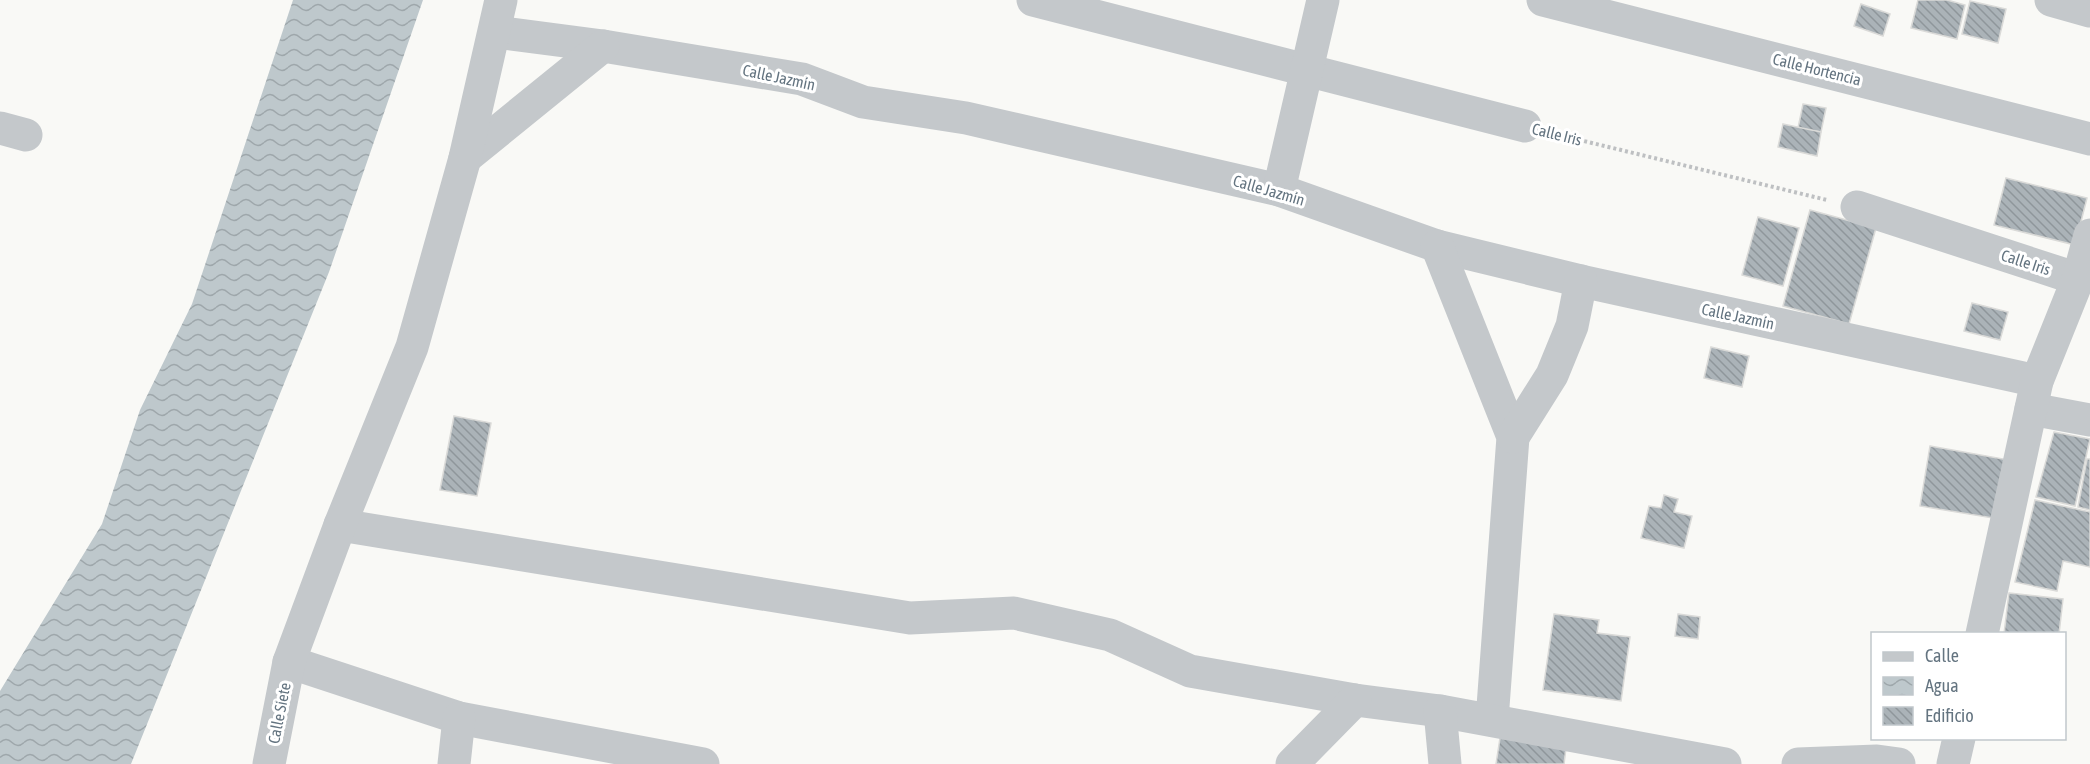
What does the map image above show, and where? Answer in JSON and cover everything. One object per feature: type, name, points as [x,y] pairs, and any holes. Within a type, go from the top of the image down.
[{"type":"street","name":"Calle Siete","points":[[269,764],[289,662],[340,525],[412,347],[465,158],[501,0]]},
{"type":"street","name":"Calle Iris","points":[[1033,0],[1525,126]]},
{"type":"street","points":[[1279,190],[1323,0]]},
{"type":"street","name":"Calle Hortencia","points":[[1543,0],[2090,139]]},
{"type":"street","points":[[2050,0],[2090,11]]},
{"type":"street","name":"Calle Jazmín","points":[[495,32],[603,46],[802,79],[863,102],[966,118],[1279,190],[1437,246],[2034,395],[2090,420]]},
{"type":"street","points":[[465,158],[603,46]]},
{"type":"street","name":"Calle Iris","points":[[1857,207],[2078,279]]},
{"type":"street","points":[[1982,632],[2034,395],[2090,241]]},
{"type":"street","points":[[1437,246],[1513,437],[1492,720]]},
{"type":"street","points":[[1513,437],[1552,375],[1572,326],[1581,281]]},
{"type":"street","points":[[340,525],[910,618],[1014,613],[1110,635],[1190,671],[1355,700],[1492,720],[1725,764]]},
{"type":"street","points":[[289,662],[459,718],[703,764]]},
{"type":"street","points":[[1292,764],[1355,700]]},
{"type":"street","points":[[1440,711],[1445,764]]},
{"type":"street","points":[[454,764],[459,718]]},
{"type":"street","points":[[1953,764],[1959,740]]},
{"type":"street","points":[[1798,764],[1877,761],[1899,764]]},
{"type":"path","name":"Calle Iris","points":[[1525,126],[1857,207]]},
{"type":"water","points":[[293,0],[423,0],[329,272],[131,764],[0,764],[0,691],[102,524],[140,410],[192,304]]},
{"type":"building","points":[[1918,0],[1947,0],[1965,5],[1957,39],[1911,28]]},
{"type":"building","points":[[1970,1],[2006,9],[1998,43],[1962,34]]},
{"type":"building","points":[[1861,4],[1890,14],[1883,36],[1854,26]]},
{"type":"building","points":[[1803,104],[1826,108],[1821,132],[1798,128]]},
{"type":"building","points":[[1783,124],[1821,132],[1817,156],[1778,147]]},
{"type":"building","points":[[2006,178],[2087,198],[2075,245],[1994,225]]},
{"type":"building","points":[[1810,210],[1876,228],[1849,324],[1783,306]]},
{"type":"building","points":[[1758,217],[1799,228],[1783,286],[1742,275]]},
{"type":"building","points":[[1972,303],[2008,312],[2000,340],[1964,331]]},
{"type":"building","points":[[1711,347],[1749,356],[1742,387],[1704,378]]},
{"type":"building","points":[[454,416],[491,423],[477,496],[440,490]]},
{"type":"building","points":[[2054,432],[2090,439],[2075,506],[2036,497]]},
{"type":"building","points":[[1930,446],[2009,460],[1999,519],[1920,506]]},
{"type":"building","points":[[2087,459],[2090,459],[2090,510],[2078,507]]},
{"type":"building","points":[[1664,495],[1678,499],[1674,512],[1692,516],[1684,548],[1641,538],[1649,506],[1661,508]]},
{"type":"building","points":[[2035,500],[2090,512],[2090,567],[2063,561],[2057,591],[2015,582]]},
{"type":"building","points":[[2009,593],[2063,599],[2059,632],[2004,632]]},
{"type":"building","points":[[1554,614],[1599,620],[1597,633],[1630,637],[1621,701],[1543,690]]},
{"type":"building","points":[[1678,614],[1700,617],[1698,639],[1675,636]]},
{"type":"building","points":[[1500,738],[1566,748],[1564,764],[1496,764]]}]
